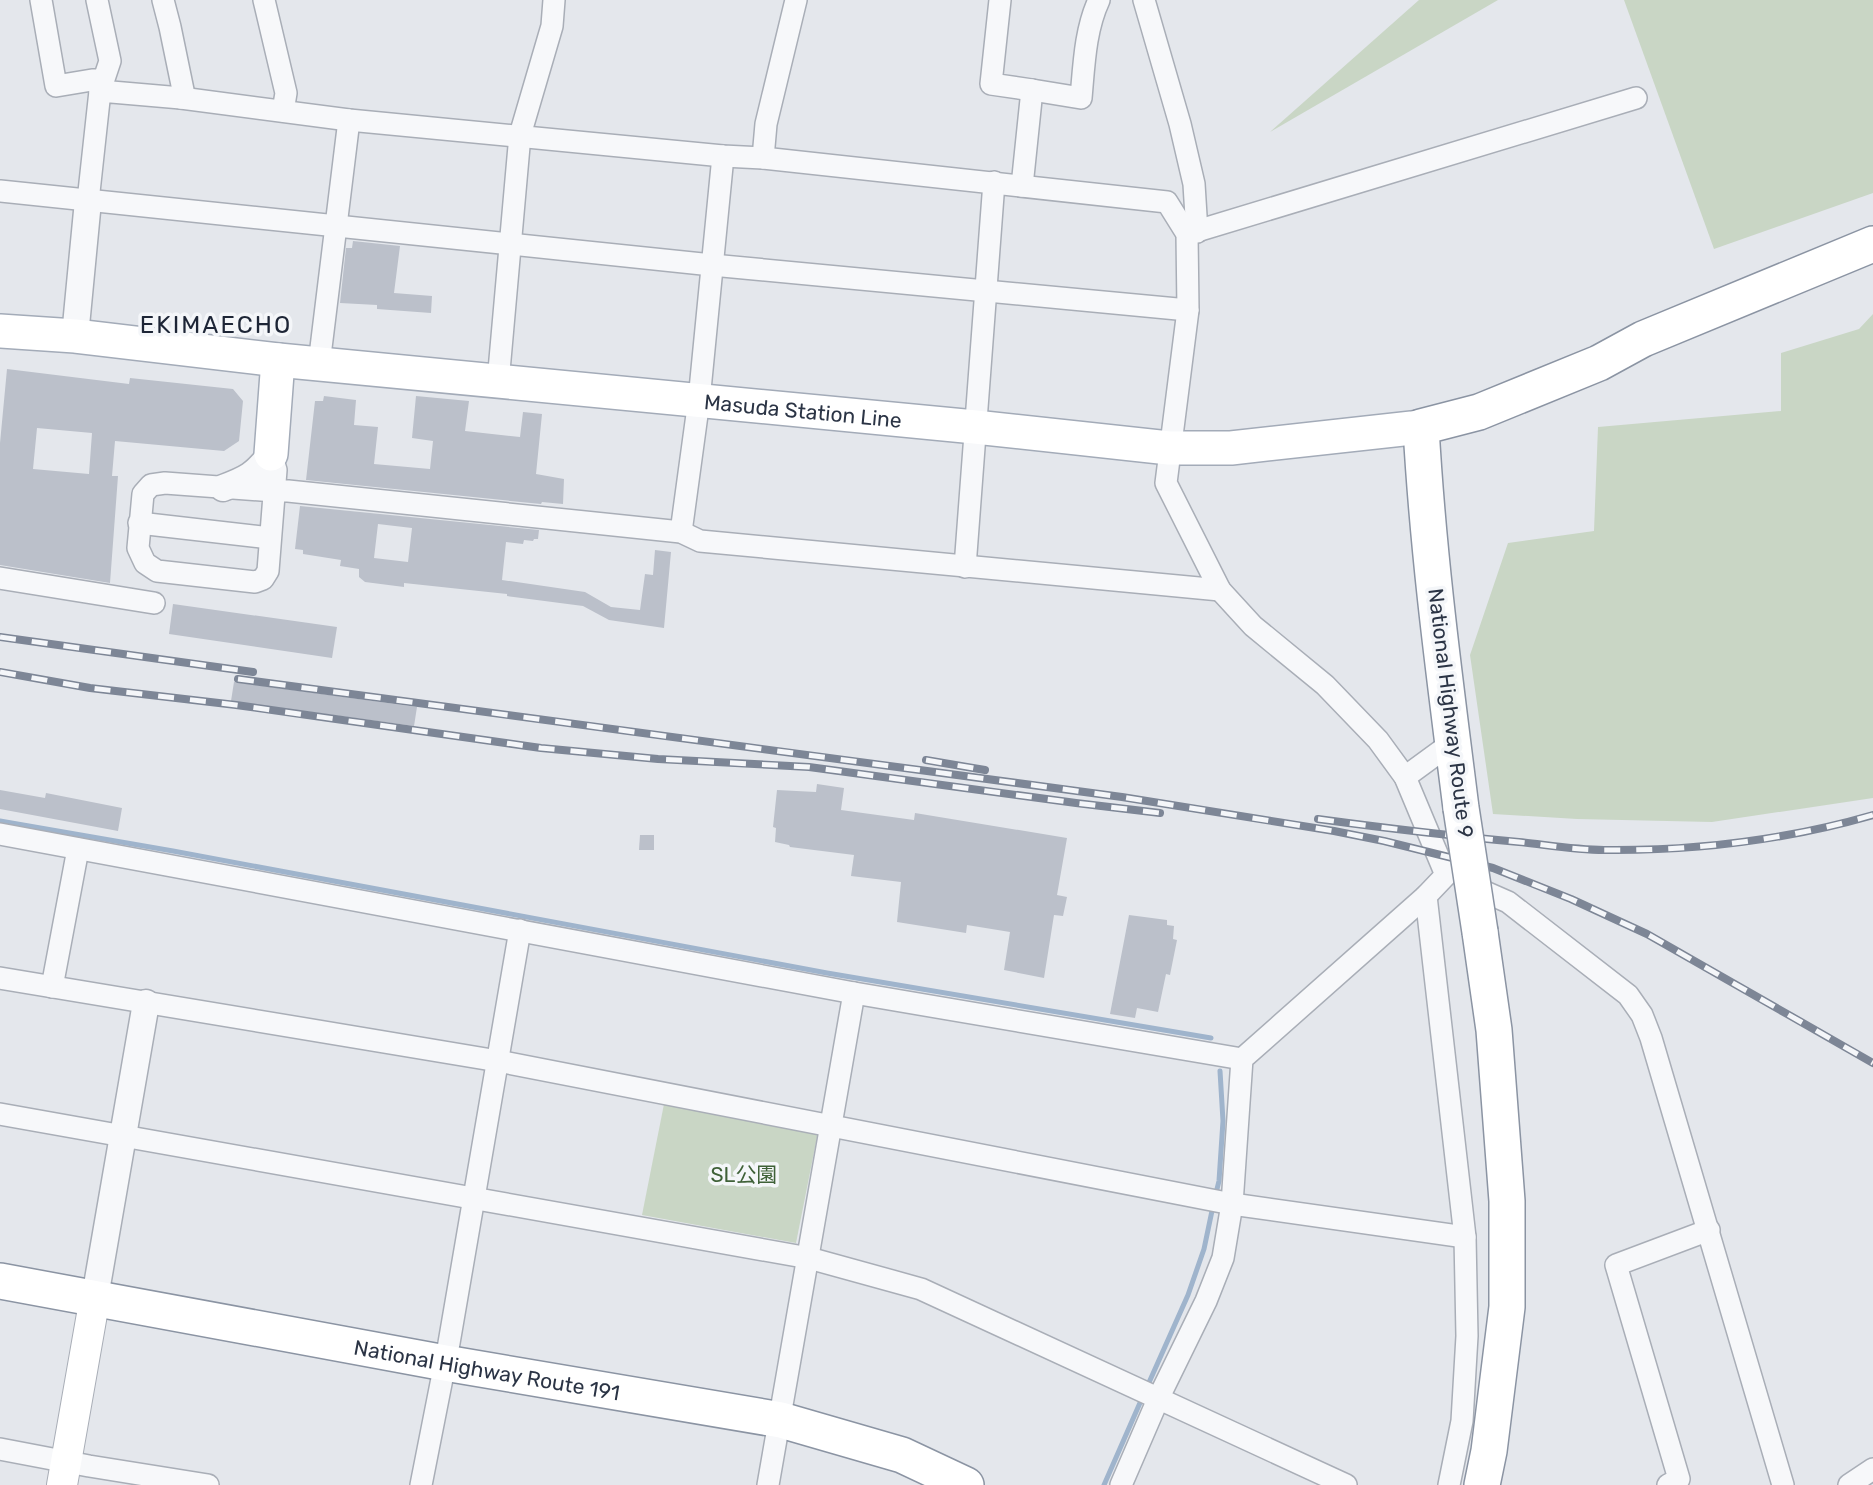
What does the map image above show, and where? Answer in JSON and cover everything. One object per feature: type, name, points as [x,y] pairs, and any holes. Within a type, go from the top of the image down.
[{"type":"highway","points":[[1421,427],[1479,412],[1599,363],[1643,339],[1873,244]]},
{"type":"highway","name":"National Highway Route 9","points":[[1421,427],[1424,493],[1441,653],[1494,1030],[1507,1201],[1507,1307],[1489,1451],[1482,1485]]},
{"type":"highway","name":"National Highway Route 191","points":[[0,1281],[445,1363],[781,1420],[902,1455],[966,1485]]},
{"type":"main road","name":"Masuda Station Line","points":[[0,331],[75,336],[278,360],[1169,448],[1231,448],[1421,427]]},
{"type":"main road","points":[[271,454],[278,360]]},
{"type":"main road","points":[[64,1473],[95,1297]]},
{"type":"street","points":[[41,0],[56,86],[92,80],[102,86],[349,120],[763,158],[1167,202],[1192,233]]},
{"type":"street","points":[[75,336],[102,86],[110,61],[97,0]]},
{"type":"street","points":[[163,0],[183,90],[181,97]]},
{"type":"street","points":[[264,0],[286,93],[283,111]]},
{"type":"street","points":[[498,382],[520,135],[552,26],[554,0]]},
{"type":"street","points":[[763,158],[766,124],[796,0]]},
{"type":"street","points":[[1000,0],[991,84],[1081,98],[1090,25],[1099,0]]},
{"type":"street","points":[[1144,0],[1174,101],[1194,184],[1188,310],[1166,483],[1220,590],[1253,626],[1325,685],[1378,740],[1405,777],[1446,875],[1508,902],[1628,995],[1642,1015],[1709,1230],[1783,1485]]},
{"type":"street","points":[[1022,186],[1032,90]]},
{"type":"street","points":[[1192,233],[1636,98]]},
{"type":"street","points":[[319,364],[349,120]]},
{"type":"street","points":[[681,532],[699,400],[723,156]]},
{"type":"street","points":[[965,567],[994,183]]},
{"type":"street","points":[[0,191],[1188,310]]},
{"type":"street","points":[[271,454],[276,470],[274,491],[270,537],[268,572],[263,579],[254,582],[157,571],[145,563],[138,548],[143,494],[150,485],[165,483],[223,488],[274,491],[288,491],[681,532],[700,541],[1220,590]]},
{"type":"street","points":[[223,488],[258,471],[271,454]]},
{"type":"street","points":[[139,523],[270,537]]},
{"type":"street","points":[[0,578],[154,603]]},
{"type":"street","points":[[1405,777],[1453,742]]},
{"type":"street","points":[[0,834],[854,993],[1242,1059]]},
{"type":"street","points":[[52,987],[78,849]]},
{"type":"street","points":[[1121,1485],[1159,1397],[1206,1301],[1223,1258],[1232,1204],[1242,1059],[1426,896],[1446,875]]},
{"type":"street","points":[[1426,896],[1465,1237],[1467,1336],[1462,1409],[1449,1485]]},
{"type":"street","points":[[421,1485],[445,1363],[520,930]]},
{"type":"street","points":[[0,978],[498,1061],[1232,1204],[1465,1237]]},
{"type":"street","points":[[768,1485],[854,993]]},
{"type":"street","points":[[95,1297],[146,1003]]},
{"type":"street","points":[[0,1115],[808,1258],[921,1289],[1346,1485]]},
{"type":"street","points":[[1668,1485],[1679,1479],[1616,1265],[1709,1230]]},
{"type":"street","points":[[0,1449],[64,1473],[208,1485]]},
{"type":"street","points":[[1849,1485],[1873,1469]]},
{"type":"green space","points":[[1419,0],[1498,0],[1270,132]]},
{"type":"green space","points":[[1624,0],[1873,0],[1873,193],[1714,249]]},
{"type":"green space","points":[[1873,314],[1873,798],[1712,822],[1493,814],[1470,655],[1508,543],[1594,531],[1598,427],[1781,411],[1781,353],[1859,329]]},
{"type":"green space","name":"SL公園","points":[[665,1099],[819,1127],[796,1243],[642,1215]]},
{"type":"building","points":[[353,241],[400,246],[394,293],[432,296],[431,313],[340,303],[346,248],[352,248]]},
{"type":"building","points":[[7,369],[129,384],[130,378],[233,389],[243,401],[239,441],[224,451],[115,441],[112,476],[118,476],[110,583],[0,565],[0,443]],"holes":[[[37,428],[92,433],[89,474],[33,469]]]},
{"type":"building","points":[[324,396],[356,400],[354,425],[378,427],[374,464],[430,469],[433,441],[412,438],[416,396],[469,401],[465,431],[520,437],[523,412],[542,414],[536,474],[564,479],[563,504],[306,480],[315,401],[323,401]]},
{"type":"building","points":[[300,506],[539,530],[538,539],[533,541],[524,540],[523,544],[506,542],[502,580],[585,592],[611,607],[640,610],[645,574],[653,575],[655,550],[671,552],[664,628],[609,620],[583,606],[507,594],[404,583],[404,587],[365,582],[359,577],[359,569],[340,566],[341,560],[303,554],[303,550],[295,549]],"holes":[[[378,524],[412,528],[408,562],[374,558]]]},
{"type":"building","points":[[173,604],[337,627],[332,658],[169,634]]},
{"type":"building","points":[[234,682],[417,707],[414,726],[231,701]]},
{"type":"building","points":[[817,784],[844,788],[841,810],[914,820],[915,813],[1067,838],[1057,895],[1067,897],[1063,916],[1054,915],[1044,978],[1004,970],[1010,932],[967,925],[966,933],[897,922],[901,882],[851,876],[854,855],[790,847],[775,842],[776,828],[773,827],[777,790],[816,792]]},
{"type":"building","points":[[0,790],[45,798],[46,793],[122,808],[118,831],[0,809]]},
{"type":"building","points":[[640,835],[654,835],[654,850],[639,850]]},
{"type":"building","points":[[1129,915],[1167,920],[1167,925],[1174,926],[1173,939],[1177,940],[1170,975],[1166,974],[1158,1012],[1137,1008],[1135,1018],[1110,1014]]},
{"type":"waterway","points":[[0,821],[827,973],[1211,1038]]},
{"type":"waterway","points":[[1215,1197],[1219,1181],[1223,1121],[1220,1071]]},
{"type":"waterway","points":[[1147,1387],[1188,1295],[1204,1249],[1213,1206]]},
{"type":"waterway","points":[[1104,1485],[1143,1396]]},
{"type":"railway","points":[[0,637],[253,672]]},
{"type":"railway","points":[[0,672],[90,688],[236,705],[541,748],[658,759],[809,767],[1160,813]]},
{"type":"railway","points":[[238,679],[1122,797],[1384,841],[1493,868],[1571,899],[1647,934],[1873,1063]]},
{"type":"railway","points":[[926,760],[985,770]]},
{"type":"railway","points":[[1318,819],[1572,848],[1638,850],[1706,846],[1774,837],[1873,815]]},
{"type":"district","name":"EKIMAECHO","points":[[216,325]]}]
